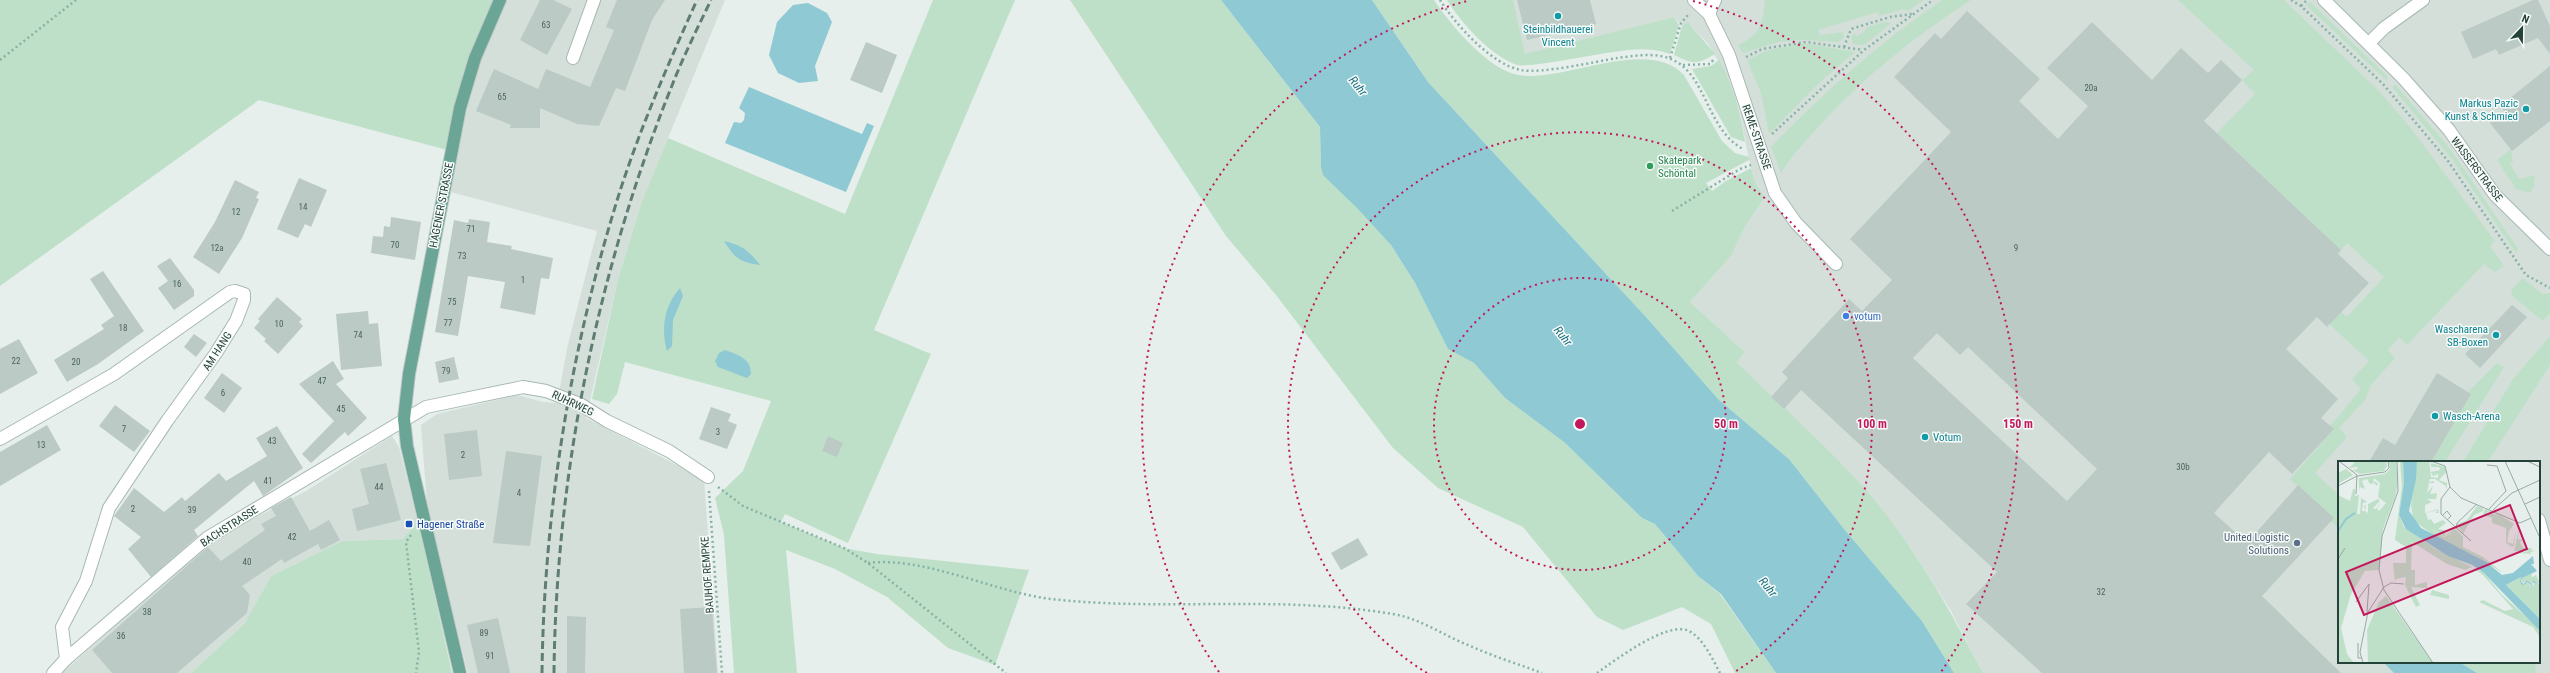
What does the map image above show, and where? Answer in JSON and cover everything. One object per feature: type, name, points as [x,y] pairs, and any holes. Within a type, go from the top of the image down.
[{"type":"main road","name":"HAGENER STRASSE","points":[[460,673],[424,519],[404,419],[409,374],[460,108],[475,58],[500,0]]},
{"type":"street","points":[[572,58],[594,0]]},
{"type":"street","points":[[1709,14],[1715,0]]},
{"type":"street","name":"WASSERSTRASSE","points":[[2324,0],[2369,43],[2449,130],[2495,195],[2550,250]]},
{"type":"street","points":[[2369,43],[2384,28],[2423,0]]},
{"type":"street","name":"REME-STRASSE","points":[[1696,2],[1709,14],[1729,55],[1775,193],[1796,224],[1836,264]]},
{"type":"street","name":"AM HANG","points":[[0,439],[114,374],[217,300],[235,291],[244,294],[244,300],[236,321],[216,353],[167,421],[109,508],[86,581],[62,627],[66,659]]},
{"type":"street","name":"RUHRWEG","points":[[404,419],[426,407],[523,387],[546,391],[580,404],[607,421],[669,451],[708,477]]},
{"type":"street","name":"BACHSTRASSE","points":[[53,673],[66,659],[208,538],[404,419]]},
{"type":"street","points":[[2540,523],[2547,542],[2547,558],[2550,560]]},
{"type":"path","points":[[0,60],[76,0]]},
{"type":"path","points":[[1440,0],[1462,29],[1480,47],[1518,69],[1533,70],[1644,55],[1670,58],[1682,65],[1694,80],[1719,128],[1732,143],[1746,150],[1760,146],[1864,50],[1933,0]]},
{"type":"path","points":[[2291,0],[2301,6],[2383,84],[2448,161],[2526,275],[2550,288]]},
{"type":"path","points":[[2301,6],[2307,0]]},
{"type":"path","points":[[1670,58],[1681,23],[1696,2]]},
{"type":"path","points":[[1844,47],[1851,29],[1890,17],[1912,14]]},
{"type":"path","points":[[1682,65],[1710,64],[1715,58],[1729,55],[1748,57],[1762,49],[1806,42],[1864,50]]},
{"type":"path","points":[[1672,212],[1740,169],[1765,161]]},
{"type":"path","points":[[708,477],[722,491],[743,506],[844,548],[868,563],[1006,673]]},
{"type":"path","name":"BAUHOF REMPKE","points":[[708,477],[722,673]]},
{"type":"path","points":[[416,673],[419,652],[406,542],[424,519]]},
{"type":"path","points":[[868,563],[908,564],[1021,593],[1072,601],[1139,604],[1314,604],[1400,616],[1468,646],[1542,673]]},
{"type":"path","points":[[1597,673],[1638,645],[1668,632],[1682,630],[1689,631],[1702,644],[1720,673]]},
{"type":"shaded area","points":[[501,0],[725,0],[642,201],[618,279],[586,418],[704,479],[718,673],[468,673],[428,517],[421,425],[437,414],[517,395],[543,402],[557,403],[568,344],[597,231],[443,190],[460,108]]},
{"type":"shaded area","points":[[1482,0],[2550,0],[2550,673],[2534,673],[2519,663],[2540,663],[2540,461],[2338,461],[2338,663],[2384,663],[2394,673],[1983,673],[1951,611],[1911,548],[1856,479],[1737,362],[1745,352],[1690,302],[1731,256],[1746,225],[1765,197],[1756,184],[1749,160],[1738,102],[1731,83],[1709,45],[1688,22],[1682,26],[1674,17],[1525,55]]},
{"type":"shaded area","points":[[392,436],[399,447],[418,522],[404,539],[342,541],[271,576],[245,623],[191,673],[62,673],[211,541],[306,491]]},
{"type":"green space","points":[[0,0],[500,0],[451,151],[259,100],[0,286]]},
{"type":"green space","points":[[933,0],[1015,0],[874,330],[931,354],[848,543],[785,514],[781,522],[844,548],[877,554],[1029,570],[995,665],[948,648],[887,597],[835,569],[786,550],[797,673],[734,673],[724,535],[715,498],[743,471],[771,401],[625,362],[617,394],[609,404],[592,399],[618,279],[642,201],[668,138],[845,214]]},
{"type":"green space","points":[[1070,0],[1221,0],[1320,127],[1321,167],[1391,245],[1415,283],[1448,349],[1474,363],[1505,398],[1564,442],[1642,518],[1655,524],[1698,576],[1720,594],[1776,673],[1735,673],[1711,624],[1682,607],[1623,630],[1597,617],[1523,527],[1438,488],[1393,448],[1276,295],[1226,236]]},
{"type":"green space","points":[[1372,0],[1434,0],[1460,33],[1483,56],[1507,72],[1519,75],[1537,76],[1559,73],[1604,63],[1627,60],[1649,60],[1668,64],[1684,75],[1722,141],[1735,153],[1749,157],[1749,160],[1706,183],[1712,191],[1726,181],[1751,168],[1756,184],[1765,197],[1746,225],[1731,256],[1690,302],[1745,352],[1737,362],[1827,449],[1875,501],[1910,547],[1926,572],[1941,596],[1983,673],[1954,673],[1922,621],[1844,529],[1789,459],[1719,400],[1646,317],[1428,82]]},
{"type":"green space","points":[[1447,0],[1513,0],[1525,54],[1674,17],[1679,25],[1670,54],[1656,50],[1635,49],[1534,65],[1517,65],[1507,61],[1487,47],[1460,19]]},
{"type":"green space","points":[[1765,0],[1924,0],[1908,11],[1903,9],[1879,16],[1878,12],[1818,30],[1820,35],[1843,32],[1844,38],[1838,42],[1804,40],[1778,42],[1743,53],[1738,45],[1752,37],[1762,22]]},
{"type":"green space","points":[[1942,0],[1971,0],[1930,28],[1872,74],[1819,126],[1789,161],[1781,173],[1771,147],[1811,107],[1853,69],[1896,33]]},
{"type":"green space","points":[[2178,0],[2284,0],[2378,90],[2410,127],[2495,241],[2490,246],[2504,266],[2495,272],[2484,264],[2407,345],[2399,337],[2388,350],[2395,358],[2371,385],[2365,400],[2339,428],[2347,437],[2315,473],[2338,494],[2338,528],[2290,479],[2333,430],[2330,426],[2361,389],[2352,379],[2369,361],[2329,324],[2341,312],[2347,317],[2384,277],[2347,243],[2341,250],[2217,133],[2255,94],[2242,80],[2254,70]]},
{"type":"green space","points":[[2310,2],[2388,77],[2386,80],[2306,5]]},
{"type":"green space","points":[[1688,22],[1715,54],[1699,62],[1690,62],[1674,55],[1682,26]]},
{"type":"green space","points":[[1885,22],[1891,23],[1864,45],[1853,44],[1851,38],[1854,33],[1856,36],[1863,33],[1867,27]]},
{"type":"green space","points":[[1798,44],[1809,44],[1855,52],[1818,84],[1769,134],[1761,93],[1747,60],[1769,50]]},
{"type":"green space","points":[[1719,60],[1736,100],[1745,142],[1731,137],[1692,69],[1711,66]]},
{"type":"green space","points":[[2395,84],[2451,150],[2518,249],[2516,253],[2452,159],[2392,87]]},
{"type":"green space","points":[[2511,149],[2513,162],[2510,164],[2519,179],[2535,175],[2534,186],[2530,193],[2516,189],[2497,160]]},
{"type":"green space","points":[[2523,278],[2542,294],[2550,293],[2550,313],[2543,321],[2511,295],[2512,289]]},
{"type":"green space","points":[[2550,336],[2550,365],[2493,454],[2488,461],[2464,461],[2513,379]]},
{"type":"green space","points":[[2497,363],[2504,367],[2446,461],[2432,461],[2470,394],[2468,392]]},
{"type":"green space","points":[[418,522],[452,673],[191,673],[245,623],[271,576],[342,541],[403,539]]},
{"type":"green space","points":[[2461,663],[2535,663],[2536,673],[2477,673]]},
{"type":"water","name":"Ruhr","points":[[1221,0],[1372,0],[1428,82],[1646,317],[1719,400],[1789,459],[1844,529],[1922,621],[1954,673],[1776,673],[1721,594],[1698,576],[1655,524],[1642,518],[1564,442],[1505,398],[1474,363],[1448,349],[1415,283],[1391,245],[1358,209],[1323,175],[1321,167],[1320,127]]},
{"type":"water","points":[[808,3],[827,13],[832,22],[815,66],[818,81],[799,83],[778,73],[769,55],[777,22],[793,5]]},
{"type":"water","points":[[749,87],[862,134],[867,123],[874,126],[846,192],[725,143],[734,122],[741,123],[744,120],[745,113],[739,108]]},
{"type":"water","points":[[724,241],[736,244],[745,249],[760,265],[747,263],[739,259],[731,252]]},
{"type":"water","points":[[680,288],[683,296],[673,320],[672,346],[667,351],[664,334],[665,318],[670,302]]},
{"type":"water","points":[[725,350],[743,358],[749,364],[751,374],[747,378],[718,367],[715,361],[719,353]]},
{"type":"water","points":[[2384,663],[2461,663],[2477,673],[2394,673]]},
{"type":"building","points":[[540,0],[553,0],[572,9],[547,55],[520,40]]},
{"type":"building","points":[[617,0],[665,0],[652,20],[625,91],[616,88],[599,126],[577,124],[540,108],[540,128],[510,128],[511,125],[476,111],[494,69],[538,89],[546,69],[590,87],[614,30],[606,27]]},
{"type":"building","name":"Steinbildhauerei Vincent","points":[[1517,0],[1590,0],[1596,24],[1527,40]]},
{"type":"building","points":[[2533,0],[2538,0],[2550,26],[2550,54],[2538,38],[2499,55],[2496,49],[2473,59],[2461,32]]},
{"type":"building","points":[[1967,11],[2040,79],[2019,101],[2058,139],[2088,106],[2047,68],[2092,22],[2152,80],[2181,48],[2208,73],[2221,60],[2242,80],[2204,121],[2341,250],[2338,254],[2369,283],[2327,327],[2317,317],[2286,349],[2338,399],[2321,418],[2334,429],[2292,474],[2269,452],[2214,513],[2247,543],[2298,485],[2334,518],[2262,596],[2341,673],[2042,673],[1966,604],[1997,572],[1801,390],[1784,409],[1771,397],[1788,378],[1782,372],[1849,299],[1862,311],[1892,280],[1850,239],[1951,132],[1894,77],[1935,33],[1941,39]],"holes":[[[1937,333],[1960,355],[1968,347],[2097,469],[2067,501],[1913,358]]]},
{"type":"building","points":[[866,42],[897,55],[882,93],[850,80]]},
{"type":"building","name":"Markus Pazic Kunst & Schmied","points":[[2550,66],[2550,121],[2512,151],[2490,123],[2505,112],[2500,106]]},
{"type":"building","points":[[299,178],[327,190],[311,227],[305,224],[298,238],[277,229]]},
{"type":"building","points":[[235,180],[259,192],[256,198],[259,199],[242,238],[219,274],[193,257],[215,222]]},
{"type":"building","points":[[391,217],[421,222],[415,260],[371,253],[373,236],[383,237],[384,226],[390,227]]},
{"type":"building","points":[[469,219],[490,222],[487,242],[512,246],[511,249],[553,258],[549,279],[541,278],[535,315],[500,308],[505,282],[468,276],[458,336],[435,332],[454,220],[468,223]]},
{"type":"building","points":[[170,258],[194,290],[194,296],[174,310],[158,288],[168,281],[157,266]]},
{"type":"building","points":[[103,271],[144,331],[98,364],[67,382],[54,360],[104,329],[101,325],[114,316],[90,279]]},
{"type":"building","points":[[277,297],[302,319],[299,322],[303,326],[278,354],[264,341],[266,339],[254,328],[260,321],[258,319]]},
{"type":"building","name":"Wascharena SB-Boxen","points":[[2512,305],[2527,317],[2480,368],[2465,354]]},
{"type":"building","points":[[368,311],[369,324],[378,323],[382,366],[341,370],[336,314]]},
{"type":"building","points":[[194,334],[207,343],[196,357],[184,347]]},
{"type":"building","points":[[19,339],[38,373],[0,394],[0,349]]},
{"type":"building","points":[[454,357],[459,379],[439,383],[435,362]]},
{"type":"building","points":[[333,361],[344,379],[336,384],[367,418],[348,436],[345,432],[311,463],[302,454],[334,421],[299,384]]},
{"type":"building","points":[[222,373],[242,388],[224,413],[204,398]]},
{"type":"building","name":"Wasch-Arena","points":[[2437,373],[2471,394],[2432,461],[2370,461],[2383,438],[2395,445]]},
{"type":"building","points":[[115,405],[150,431],[134,452],[99,426]]},
{"type":"building","points":[[711,407],[731,414],[728,421],[737,425],[727,449],[699,439]]},
{"type":"building","points":[[47,425],[61,450],[0,486],[0,452]]},
{"type":"building","points":[[277,426],[303,468],[263,496],[254,481],[194,530],[198,536],[151,577],[128,549],[141,537],[114,516],[134,488],[164,512],[182,497],[185,501],[219,473],[226,481],[267,456],[256,438]]},
{"type":"building","points":[[477,430],[482,476],[449,480],[444,434]]},
{"type":"building","points":[[828,436],[843,443],[837,457],[822,451]]},
{"type":"building","points":[[506,451],[542,456],[530,546],[493,543]]},
{"type":"building","points":[[386,463],[401,520],[357,531],[352,509],[369,504],[360,469]]},
{"type":"building","points":[[291,497],[310,531],[329,520],[340,540],[321,550],[318,544],[284,563],[282,559],[242,586],[250,595],[247,613],[177,673],[112,673],[92,650],[208,547],[221,561],[265,530],[261,524],[276,516],[271,508]]},
{"type":"building","points":[[1358,538],[1368,555],[1341,570],[1331,553]]},
{"type":"building","points":[[712,607],[717,673],[684,673],[680,609]]},
{"type":"building","points":[[567,616],[586,617],[585,673],[567,673]]},
{"type":"building","points":[[498,618],[510,673],[478,673],[467,625]]},
{"type":"railway","points":[[542,673],[548,551],[555,490],[563,429],[587,309],[628,167],[656,94],[697,0]]},
{"type":"railway","points":[[554,673],[557,598],[563,522],[573,447],[586,372],[603,298],[623,225],[646,154],[677,73],[711,0]]},
{"type":"place","name":"Steinbildhauerei Vincent","points":[[1558,16]]},
{"type":"place","name":"Markus Pazic Kunst & Schmied","points":[[2526,109]]},
{"type":"place","name":"Skatepark Schöntal","points":[[1650,166]]},
{"type":"place","name":"votum","points":[[1846,316]]},
{"type":"place","name":"Wascharena SB-Boxen","points":[[2496,335]]},
{"type":"place","name":"Wasch-Arena","points":[[2435,416]]},
{"type":"place","name":"Votum","points":[[1925,437]]},
{"type":"place","name":"Hagener Straße","points":[[409,524]]},
{"type":"place","name":"United Logistic Solutions","points":[[2297,543]]}]
